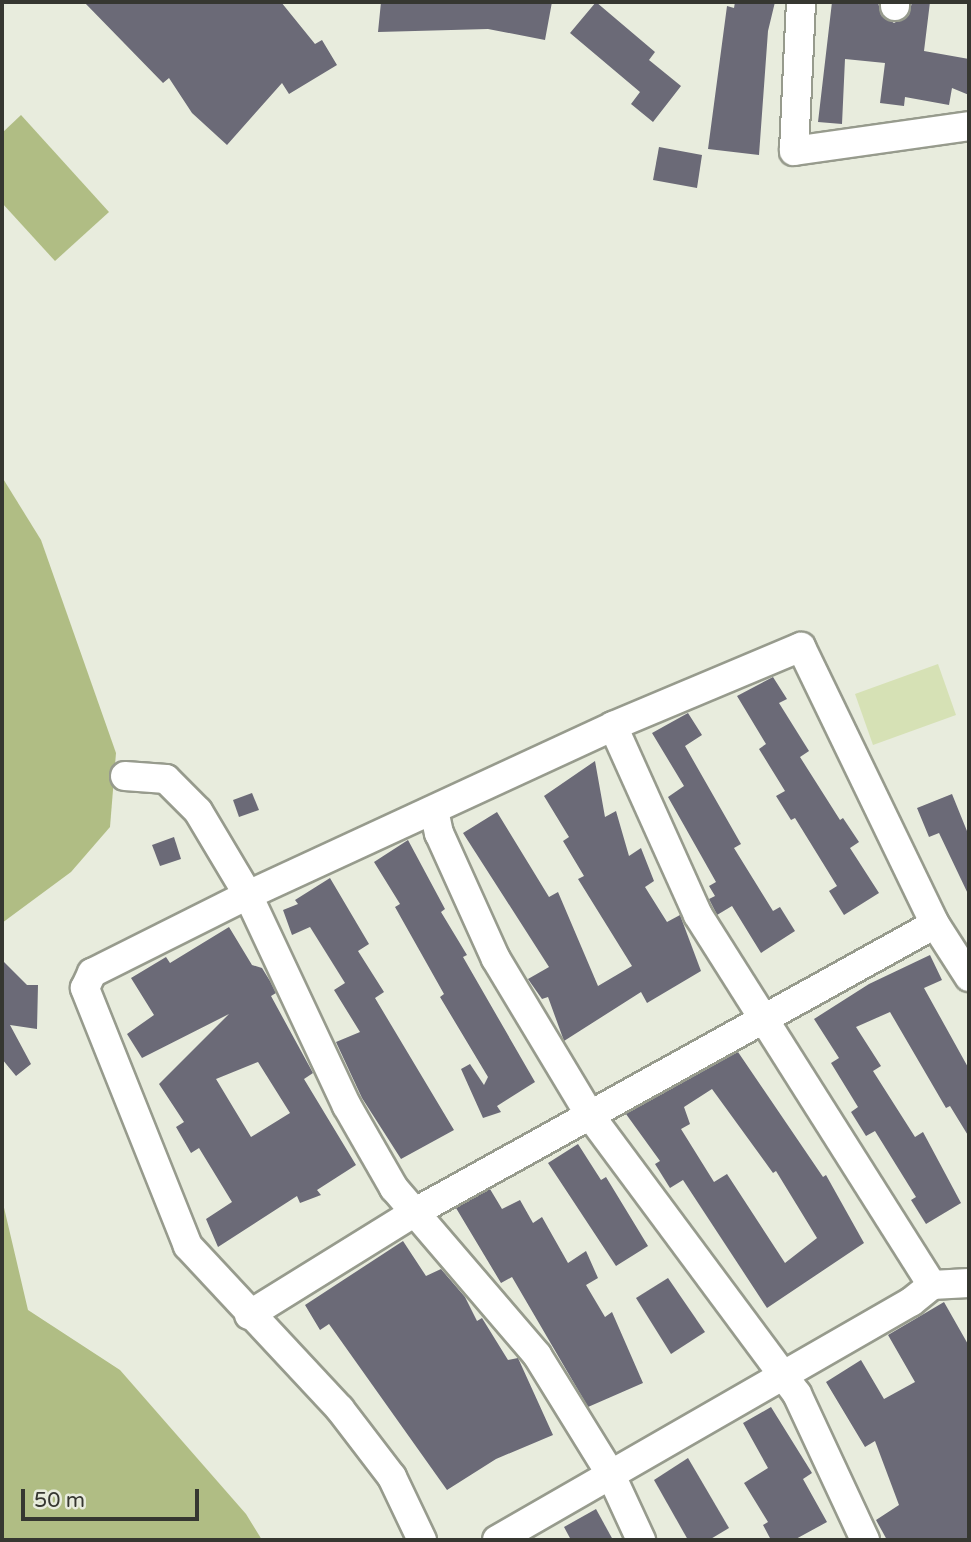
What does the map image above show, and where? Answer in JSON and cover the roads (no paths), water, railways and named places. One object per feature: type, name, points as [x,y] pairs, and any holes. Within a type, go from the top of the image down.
[{"type":"street","points":[[801,2],[794,151],[969,126]]},
{"type":"street","points":[[422,1540],[392,1477],[347,1419],[188,1246],[85,988],[92,973],[248,895],[613,726],[801,647],[935,924],[969,977]]},
{"type":"street","points":[[613,726],[698,915],[761,1019],[872,1185],[932,1285]]},
{"type":"street","points":[[125,776],[166,779],[198,810],[248,895],[347,1106],[394,1188],[417,1211],[537,1355],[611,1475],[641,1540]]},
{"type":"street","points":[[434,810],[439,833],[496,959],[589,1114],[781,1378],[796,1394],[865,1540]]},
{"type":"street","points":[[249,1315],[417,1211],[761,1019],[916,938],[935,924]]},
{"type":"street","points":[[497,1540],[911,1302],[932,1285],[968,1286]]}]
